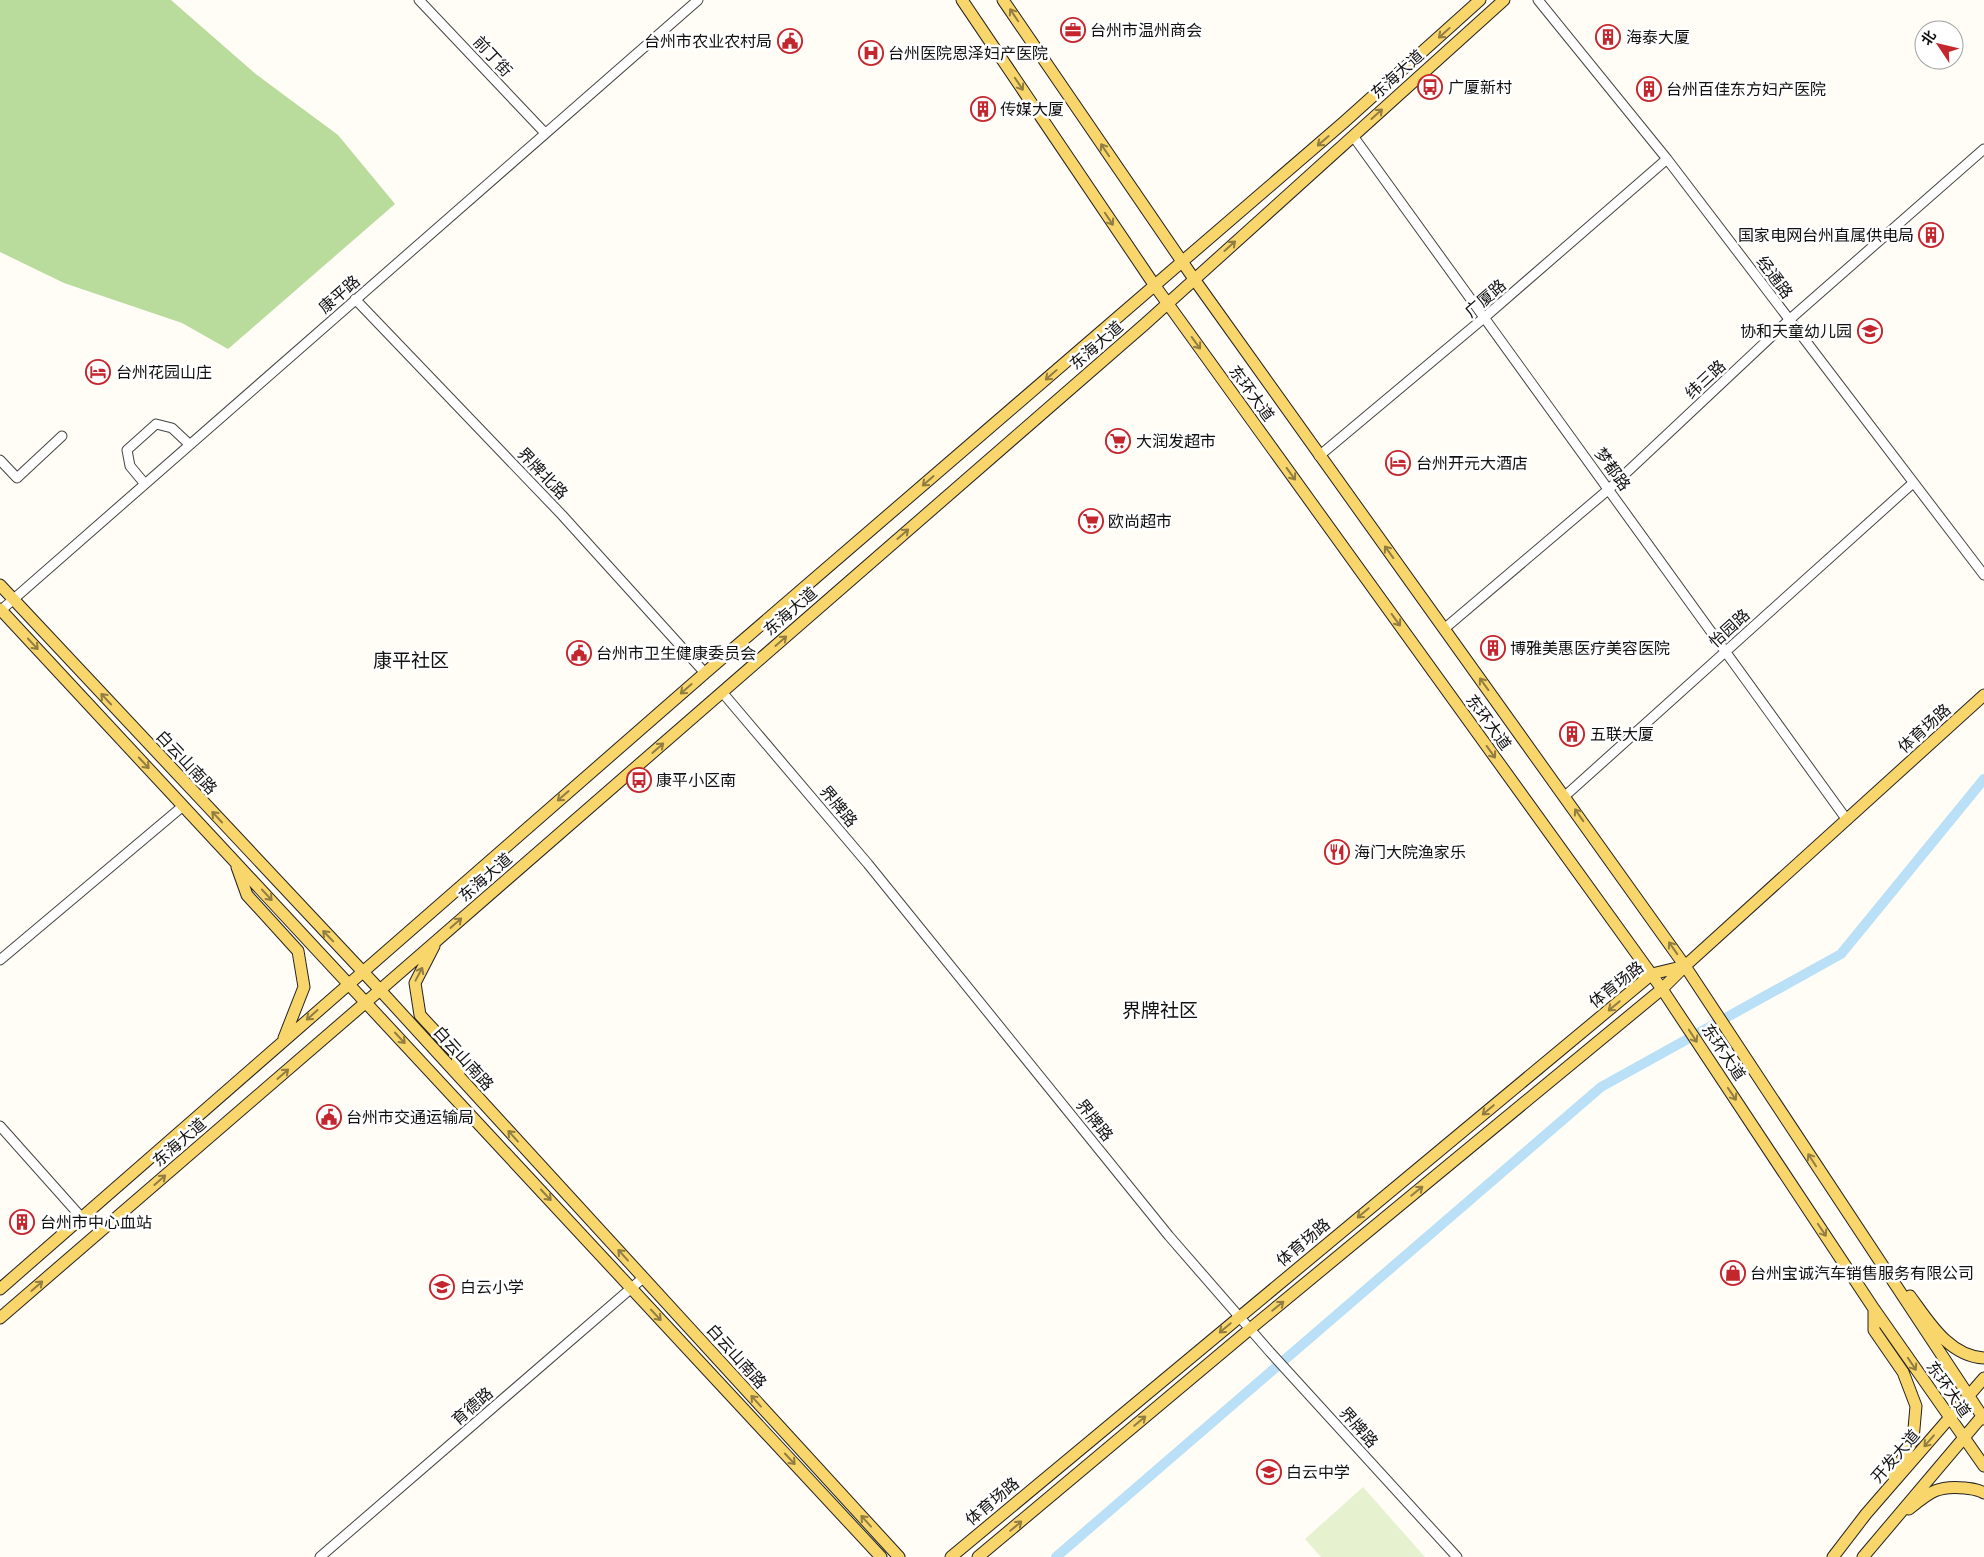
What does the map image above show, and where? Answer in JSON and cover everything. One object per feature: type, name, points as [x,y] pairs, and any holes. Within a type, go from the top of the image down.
[{"type":"main road","name":"东环大道","points":[[962,0],[1167,303],[1652,974],[1874,1309],[1984,1466]]},
{"type":"main road","name":"东环大道","points":[[1003,0],[1194,279],[1685,966],[1967,1397],[1983,1417]]},
{"type":"main road","name":"东海大道","points":[[0,1289],[705,672],[1343,123],[1480,0]]},
{"type":"main road","name":"东海大道","points":[[0,1318],[380,990],[1167,303],[1504,0]]},
{"type":"main road","name":"白云山南路","points":[[0,585],[380,990],[899,1557]]},
{"type":"main road","name":"白云山南路","points":[[0,610],[881,1557]]},
{"type":"main road","name":"体育场路","points":[[978,1557],[1250,1329],[1662,990],[1685,966],[1984,695]]},
{"type":"main road","points":[[235,861],[247,895],[298,951],[304,987],[282,1042]]},
{"type":"main road","points":[[438,939],[415,983],[420,1015],[457,1055],[459,1076]]},
{"type":"main road","name":"体育场路","points":[[951,1557],[1652,974],[1685,966]]},
{"type":"main road","points":[[1897,1291],[1907,1292],[1938,1335],[1959,1351],[1984,1358]]},
{"type":"main road","points":[[1866,1514],[1913,1440],[1916,1406],[1903,1372],[1874,1330],[1874,1309]]},
{"type":"main road","name":"开发大道","points":[[1833,1557],[1866,1514],[1984,1378]]},
{"type":"main road","points":[[1863,1557],[1963,1438],[1983,1417]]},
{"type":"main road","points":[[1885,1530],[1930,1492],[1946,1486],[1979,1490],[1984,1493]]},
{"type":"street","name":"前丁街","points":[[419,0],[545,134]]},
{"type":"street","name":"康平路","points":[[0,610],[698,0]]},
{"type":"street","name":"经通路","points":[[1538,0],[1667,159],[1984,575]]},
{"type":"street","name":"梦都路","points":[[1353,136],[1847,820]]},
{"type":"street","name":"纬三路","points":[[1444,629],[1609,489],[1789,320],[1984,149]]},
{"type":"street","name":"广厦路","points":[[1319,456],[1485,318],[1667,159]]},
{"type":"street","name":"界牌北路","points":[[355,299],[562,516],[705,672]]},
{"type":"street","points":[[145,484],[130,466],[127,450],[156,424],[172,428],[189,444]]},
{"type":"street","points":[[0,460],[18,478],[62,436]]},
{"type":"street","name":"怡园路","points":[[1565,796],[1913,483]]},
{"type":"street","name":"界牌路","points":[[722,692],[868,864],[1169,1236],[1250,1329],[1457,1557]]},
{"type":"street","points":[[0,960],[183,806]]},
{"type":"street","points":[[0,1126],[82,1218]]},
{"type":"street","name":"育德路","points":[[320,1557],[643,1278]]},
{"type":"green space","points":[[0,0],[171,0],[257,75],[338,135],[395,204],[228,349],[182,323],[64,283],[0,252]]},
{"type":"green space","points":[[1363,1487],[1425,1557],[1321,1557],[1305,1539]]},
{"type":"waterway","points":[[1056,1557],[1601,1087],[1841,954],[1984,779]]},
{"type":"place","name":"台州市温州商会","points":[[1073,30]]},
{"type":"place","name":"海泰大厦","points":[[1608,37]]},
{"type":"place","name":"台州市农业农村局","points":[[790,41]]},
{"type":"place","name":"台州医院恩泽妇产医院","points":[[871,53]]},
{"type":"place","name":"广厦新村","points":[[1430,87]]},
{"type":"place","name":"台州百佳东方妇产医院","points":[[1649,89]]},
{"type":"place","name":"传媒大厦","points":[[983,109]]},
{"type":"place","name":"国家电网台州直属供电局","points":[[1931,235]]},
{"type":"place","name":"协和天童幼儿园","points":[[1870,331]]},
{"type":"place","name":"台州花园山庄","points":[[98,372]]},
{"type":"place","name":"大润发超市","points":[[1118,441]]},
{"type":"place","name":"台州开元大酒店","points":[[1398,463]]},
{"type":"place","name":"欧尚超市","points":[[1091,521]]},
{"type":"place","name":"博雅美惠医疗美容医院","points":[[1493,648]]},
{"type":"place","name":"台州市卫生健康委员会","points":[[579,653]]},
{"type":"place","name":"五联大厦","points":[[1572,734]]},
{"type":"place","name":"康平小区南","points":[[639,780]]},
{"type":"place","name":"海门大院渔家乐","points":[[1337,852]]},
{"type":"place","name":"台州市交通运输局","points":[[329,1117]]},
{"type":"place","name":"台州市中心血站","points":[[22,1222]]},
{"type":"place","name":"台州宝诚汽车销售服务有限公司","points":[[1733,1273]]},
{"type":"place","name":"白云小学","points":[[442,1287]]},
{"type":"place","name":"白云中学","points":[[1269,1472]]},
{"type":"district","name":"康平社区","points":[[411,660]]},
{"type":"district","name":"界牌社区","points":[[1160,1010]]}]
